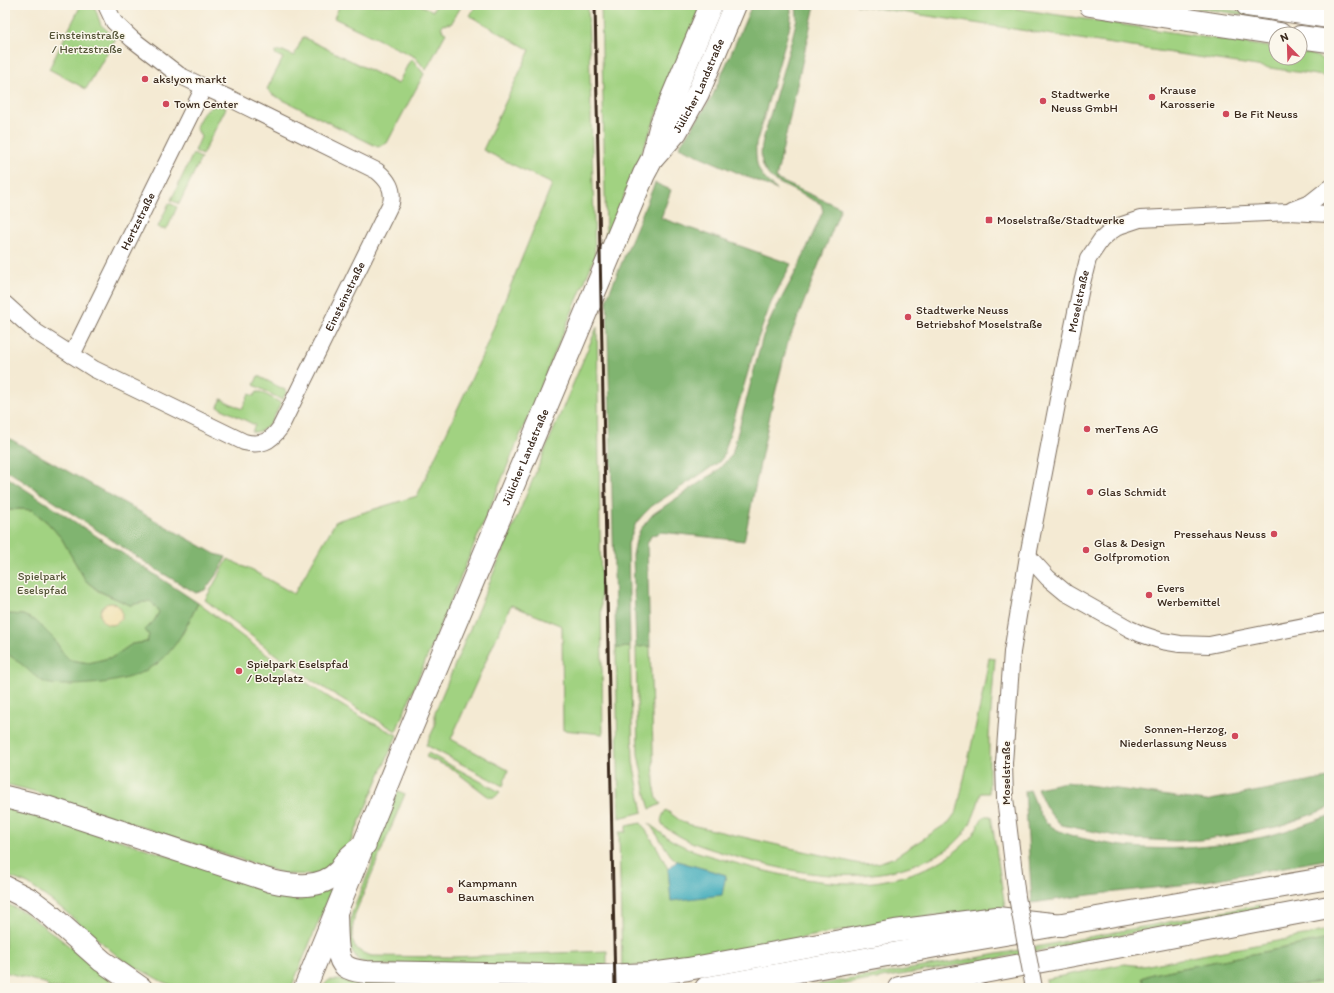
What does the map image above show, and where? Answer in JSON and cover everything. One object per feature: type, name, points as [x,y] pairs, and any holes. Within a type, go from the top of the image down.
[{"type":"main road","name":"Jülicher Landstraße","points":[[652,159],[661,124],[712,5]]},
{"type":"main road","name":"Jülicher Landstraße","points":[[306,986],[400,755],[644,174],[652,159],[676,132],[698,93],[736,5]]},
{"type":"main road","points":[[1090,5],[1268,32]]},
{"type":"main road","points":[[1247,5],[1329,17]]},
{"type":"main road","points":[[1308,38],[1329,41]]},
{"type":"main road","points":[[5,796],[46,807],[271,882],[290,886],[308,886],[325,881],[338,872],[347,859],[365,844]]},
{"type":"main road","points":[[706,988],[1329,878]]},
{"type":"main road","points":[[5,887],[31,900],[47,912],[102,961],[141,988]]},
{"type":"main road","points":[[899,988],[1204,930],[1329,908]]},
{"type":"main road","points":[[336,915],[338,955],[344,966],[355,971],[374,973],[585,976],[651,974],[688,969],[895,931],[997,918],[1062,925]]},
{"type":"main road","points":[[973,988],[1174,950],[1204,930]]},
{"type":"main road","points":[[644,988],[773,965],[824,967]]},
{"type":"street","name":"Einsteinstraße","points":[[5,304],[36,332],[94,369],[244,442],[253,444],[266,441],[274,436],[280,428],[391,203],[393,195],[391,187],[386,178],[377,171],[179,75],[132,39],[114,22],[106,5]]},
{"type":"street","name":"Hertzstraße","points":[[72,355],[204,88]]},
{"type":"street","name":"Moselstraße","points":[[1289,212],[1310,202],[1329,188]]},
{"type":"street","name":"Moselstraße","points":[[1034,988],[1017,897],[1005,798],[1004,763],[1012,652],[1028,556],[1088,259],[1094,249],[1110,232],[1119,226],[1140,219],[1289,212],[1329,214]]},
{"type":"street","points":[[1028,556],[1048,578],[1066,593],[1130,629],[1162,641],[1180,644],[1209,645],[1329,621]]},
{"type":"green space","name":"Einsteinstraße / Hertzstraße","points":[[81,5],[94,5],[101,25],[116,38],[86,89],[49,69]]},
{"type":"green space","points":[[340,5],[420,5],[433,11],[436,5],[462,5],[451,24],[443,24],[441,28],[443,29],[442,31],[446,33],[426,70],[415,57],[334,18]]},
{"type":"green space","points":[[476,5],[588,5],[595,257],[396,731],[293,668],[205,600],[228,559],[257,573],[294,594],[336,521],[417,496],[482,356],[552,184],[483,150],[530,50],[470,16]]},
{"type":"green space","points":[[601,5],[702,5],[606,239]]},
{"type":"green space","points":[[752,5],[790,5],[791,8],[789,29],[756,144],[756,159],[759,170],[766,180],[777,190],[679,147],[712,97]]},
{"type":"green space","points":[[796,5],[815,5],[776,179],[841,208],[787,345],[771,410],[744,541],[661,532],[651,536],[647,544],[650,646],[636,647],[633,555],[640,530],[653,514],[717,471],[732,455],[763,336],[799,266],[823,211],[821,204],[770,177],[764,168],[761,157],[763,140],[797,18]]},
{"type":"green space","points":[[856,5],[992,5],[1268,47],[1268,66],[1308,66],[1308,53],[1312,54],[1329,63],[1329,77]]},
{"type":"green space","points":[[1179,5],[1198,5],[1329,25],[1329,28]]},
{"type":"green space","points":[[303,37],[398,84],[412,59],[424,74],[387,143],[378,147],[273,95],[267,89],[283,58],[275,54],[275,52],[283,51],[294,56]]},
{"type":"green space","points":[[218,105],[226,108],[202,155],[195,151],[201,137],[196,127],[207,110]]},
{"type":"green space","points":[[193,154],[201,158],[179,204],[171,200]]},
{"type":"green space","points":[[655,183],[671,190],[661,218],[791,264],[771,303],[757,341],[723,457],[719,462],[652,506],[636,523],[628,544],[630,647],[616,648],[607,298]]},
{"type":"green space","points":[[169,203],[177,207],[168,227],[166,229],[161,229],[158,227]]},
{"type":"green space","points":[[597,327],[603,734],[563,730],[562,626],[511,605],[451,739],[508,770],[503,786],[426,745],[435,726],[435,712]]},
{"type":"green space","points":[[258,376],[287,391],[282,400],[254,385]]},
{"type":"green space","points":[[257,392],[261,392],[281,403],[267,427],[258,432],[252,432],[255,425],[218,407],[221,399],[242,409],[249,394],[254,396]]},
{"type":"green space","points":[[5,436],[215,554],[226,557],[219,571],[205,590],[196,593],[157,570],[5,469]]},
{"type":"green space","points":[[5,476],[198,603],[180,637],[169,653],[148,670],[123,679],[79,685],[61,685],[42,681],[5,652],[5,617],[9,614],[23,615],[36,621],[54,639],[63,653],[70,660],[89,663],[113,657],[132,644],[147,642],[149,635],[145,630],[154,621],[159,612],[150,601],[130,605],[99,591],[86,581],[62,539],[48,523],[32,510],[19,509],[5,511]]},
{"type":"green space","name":"Spielpark Eselspfad","points":[[19,509],[32,510],[48,523],[62,539],[86,581],[98,591],[130,605],[150,601],[154,605],[159,612],[154,621],[146,630],[149,635],[147,642],[132,644],[113,657],[89,663],[70,660],[63,653],[54,639],[36,621],[23,615],[9,614],[6,617],[5,629],[5,511]]},
{"type":"green space","points":[[198,603],[270,657],[319,691],[370,722],[397,735],[346,853],[319,875],[285,874],[33,791],[5,784],[5,652],[20,663],[123,679],[156,665],[183,633]]},
{"type":"green space","points":[[650,646],[654,784],[657,799],[661,804],[650,809],[638,754],[636,647]]},
{"type":"green space","points":[[630,647],[633,762],[643,812],[619,818],[616,648]]},
{"type":"green space","points":[[989,658],[995,659],[989,737],[989,793],[981,793],[972,819],[962,836],[950,847],[938,854],[926,860],[902,868],[878,873],[830,875],[781,868],[733,856],[693,843],[663,826],[661,822],[666,810],[682,822],[691,825],[860,864],[878,863],[895,857],[949,822],[957,811]]},
{"type":"green space","points":[[428,753],[500,792],[498,795],[489,797],[451,768],[426,757]]},
{"type":"green space","points":[[1329,778],[1329,808],[1280,826],[1252,832],[1201,840],[1175,841],[1131,839],[1062,825],[1050,813],[1037,788],[1066,782],[1205,801]]},
{"type":"green space","points":[[1030,790],[1043,819],[1051,826],[1068,834],[1094,841],[1138,848],[1160,849],[1227,844],[1278,833],[1329,816],[1329,859],[1189,884],[1032,903],[1025,791]]},
{"type":"green space","points":[[398,791],[405,794],[355,914],[352,935],[355,946],[358,950],[372,956],[451,957],[607,951],[607,966],[371,965],[359,961],[350,948],[347,935],[352,913],[372,864],[374,846]]},
{"type":"green space","points":[[5,803],[280,892],[335,882],[291,988],[180,988],[163,982],[121,959],[60,907],[28,884],[5,875]]},
{"type":"green space","points":[[985,816],[991,816],[1005,907],[889,922],[659,964],[622,967],[619,832],[626,832],[626,826],[641,823],[658,849],[668,869],[671,901],[726,875],[677,861],[671,856],[649,823],[667,837],[685,847],[703,854],[760,870],[809,880],[842,883],[869,883],[922,870],[941,861],[968,840]]},
{"type":"green space","points":[[5,903],[24,912],[58,937],[120,988],[48,988],[47,984],[5,972]]},
{"type":"green space","points":[[1260,905],[1261,909],[983,961],[823,988],[799,988],[982,957]]},
{"type":"green space","points":[[1329,929],[1329,939],[1152,974],[1142,978],[1146,988],[1047,988],[1046,979],[1124,964],[1143,966],[1309,935]]},
{"type":"green space","points":[[1329,939],[1329,981],[1270,988],[1146,988],[1142,978],[1152,974]]},
{"type":"green space","points":[[329,980],[600,981],[558,988],[321,988]]},
{"type":"green space","points":[[1329,981],[1329,988],[1270,988]]},
{"type":"sand","points":[[111,603],[119,606],[122,614],[119,622],[111,625],[103,622],[100,614],[103,606]]},
{"type":"water","points":[[677,861],[726,875],[722,895],[671,901],[668,869]]},
{"type":"railway","points":[[595,5],[615,988]]},
{"type":"place","name":"aks!yon markt","points":[[145,79]]},
{"type":"place","name":"Krause Karosserie","points":[[1152,97]]},
{"type":"place","name":"Stadtwerke Neuss GmbH","points":[[1043,101]]},
{"type":"place","name":"Town Center","points":[[166,104]]},
{"type":"place","name":"Be Fit Neuss","points":[[1226,114]]},
{"type":"place","name":"Moselstraße/Stadtwerke","points":[[989,220]]},
{"type":"place","name":"Stadtwerke Neuss Betriebshof Moselstraße","points":[[908,317]]},
{"type":"place","name":"merTens AG","points":[[1087,429]]},
{"type":"place","name":"Glas Schmidt","points":[[1090,492]]},
{"type":"place","name":"Pressehaus Neuss","points":[[1274,534]]},
{"type":"place","name":"Glas & Design Golfpromotion","points":[[1086,550]]},
{"type":"place","name":"Evers Werbemittel","points":[[1149,595]]},
{"type":"place","name":"Spielpark Eselspfad / Bolzplatz","points":[[239,671]]},
{"type":"place","name":"Sonnen-Herzog, Niederlassung Neuss","points":[[1235,736]]},
{"type":"place","name":"Kampmann Baumaschinen","points":[[450,890]]}]
